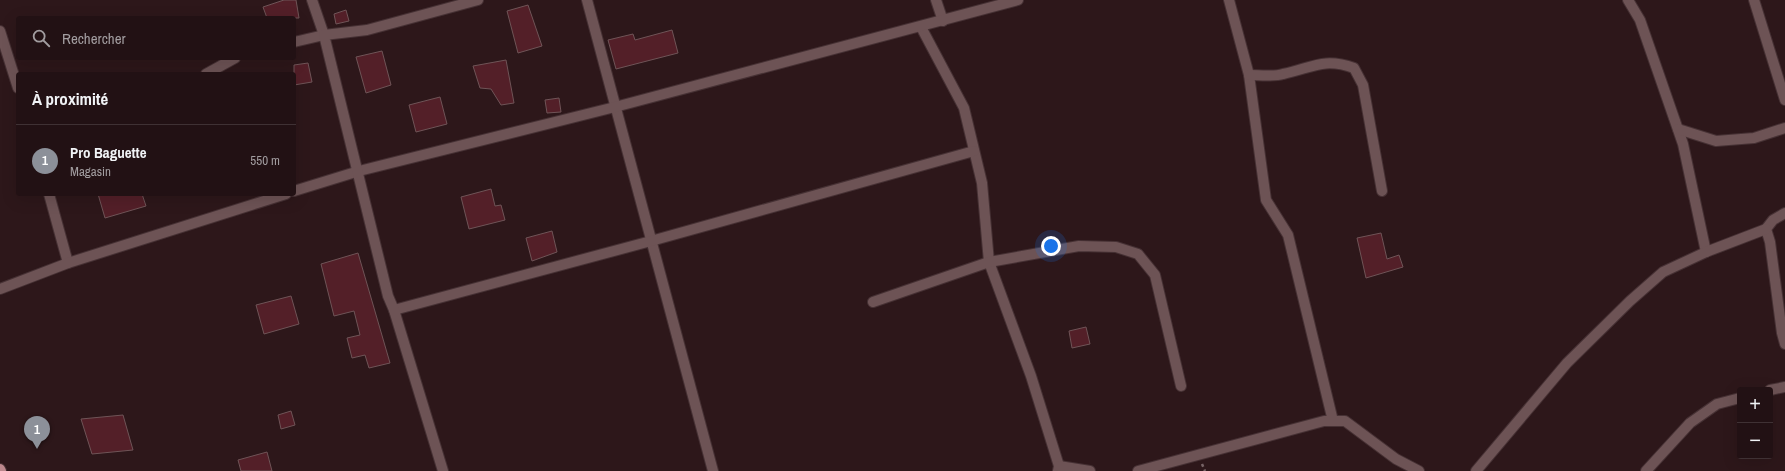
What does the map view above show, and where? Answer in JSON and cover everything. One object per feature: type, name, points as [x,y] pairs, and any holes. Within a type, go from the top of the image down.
[{"type":"street","points":[[312,0],[324,35],[359,171],[388,296],[394,310],[444,471]]},
{"type":"street","points":[[296,42],[324,35],[367,30],[445,5],[478,0]]},
{"type":"street","points":[[587,0],[713,471]]},
{"type":"street","points":[[936,0],[943,21]]},
{"type":"street","points":[[296,191],[359,171],[615,107],[921,27],[1018,0]]},
{"type":"street","points":[[1229,0],[1249,75],[1266,200],[1288,235],[1333,421]]},
{"type":"street","points":[[1628,0],[1640,20],[1683,144],[1706,252]]},
{"type":"street","points":[[1754,0],[1785,100]]},
{"type":"street","points":[[921,27],[964,108],[982,183],[989,262],[1031,376],[1058,468],[1090,471]]},
{"type":"street","points":[[0,31],[16,82]]},
{"type":"street","points":[[210,72],[231,60]]},
{"type":"street","points":[[1249,75],[1282,75],[1314,65],[1339,63],[1354,68],[1363,85],[1382,192]]},
{"type":"street","points":[[1678,129],[1716,140],[1754,138],[1785,128]]},
{"type":"street","points":[[394,310],[651,241],[974,151]]},
{"type":"street","points":[[50,196],[68,263]]},
{"type":"street","points":[[0,289],[68,263],[280,196]]},
{"type":"street","points":[[1476,471],[1567,363],[1630,301],[1663,272],[1706,252],[1766,229],[1772,220],[1785,213]]},
{"type":"street","points":[[1766,229],[1770,242],[1782,333],[1785,344]]},
{"type":"street","points":[[873,302],[989,262],[1079,246],[1116,247],[1138,254],[1155,275],[1181,386]]},
{"type":"street","points":[[1773,389],[1785,387]]},
{"type":"street","points":[[1646,471],[1690,423],[1717,404],[1737,399]]},
{"type":"street","points":[[1138,471],[1324,421],[1346,421],[1396,459],[1419,471]]},
{"type":"building","points":[[284,0],[296,0],[299,18],[296,18],[296,16],[266,16],[263,7]]},
{"type":"building","points":[[528,5],[542,46],[518,53],[507,11]]},
{"type":"building","points":[[346,10],[349,21],[336,24],[334,14]]},
{"type":"building","points":[[672,30],[678,53],[616,69],[608,40],[633,34],[635,40]]},
{"type":"building","points":[[382,51],[391,85],[366,93],[356,57]]},
{"type":"building","points":[[506,60],[514,103],[501,105],[491,89],[480,88],[473,66]]},
{"type":"building","points":[[308,63],[312,82],[296,85],[296,72],[294,72],[294,65]]},
{"type":"building","points":[[440,97],[447,124],[416,132],[409,105]]},
{"type":"building","points":[[559,98],[561,112],[547,113],[545,100]]},
{"type":"building","points":[[491,189],[495,206],[501,205],[505,220],[469,229],[461,197]]},
{"type":"building","points":[[99,196],[143,196],[146,206],[105,218]]},
{"type":"building","points":[[552,231],[557,252],[532,261],[526,238]]},
{"type":"building","points":[[1381,233],[1387,259],[1399,255],[1403,267],[1366,278],[1357,238]]},
{"type":"building","points":[[358,253],[390,363],[369,368],[365,355],[352,358],[347,338],[360,335],[354,311],[334,316],[321,264]]},
{"type":"building","points":[[291,296],[299,324],[264,334],[256,305]]},
{"type":"building","points":[[1086,327],[1090,344],[1072,348],[1069,331]]},
{"type":"building","points":[[291,411],[295,425],[281,429],[278,415]]},
{"type":"building","points":[[123,415],[133,450],[92,454],[81,419]]},
{"type":"building","points":[[267,452],[272,471],[241,471],[238,460]]},
{"type":"place","name":"Pro Baguette","points":[[37,449]]}]
